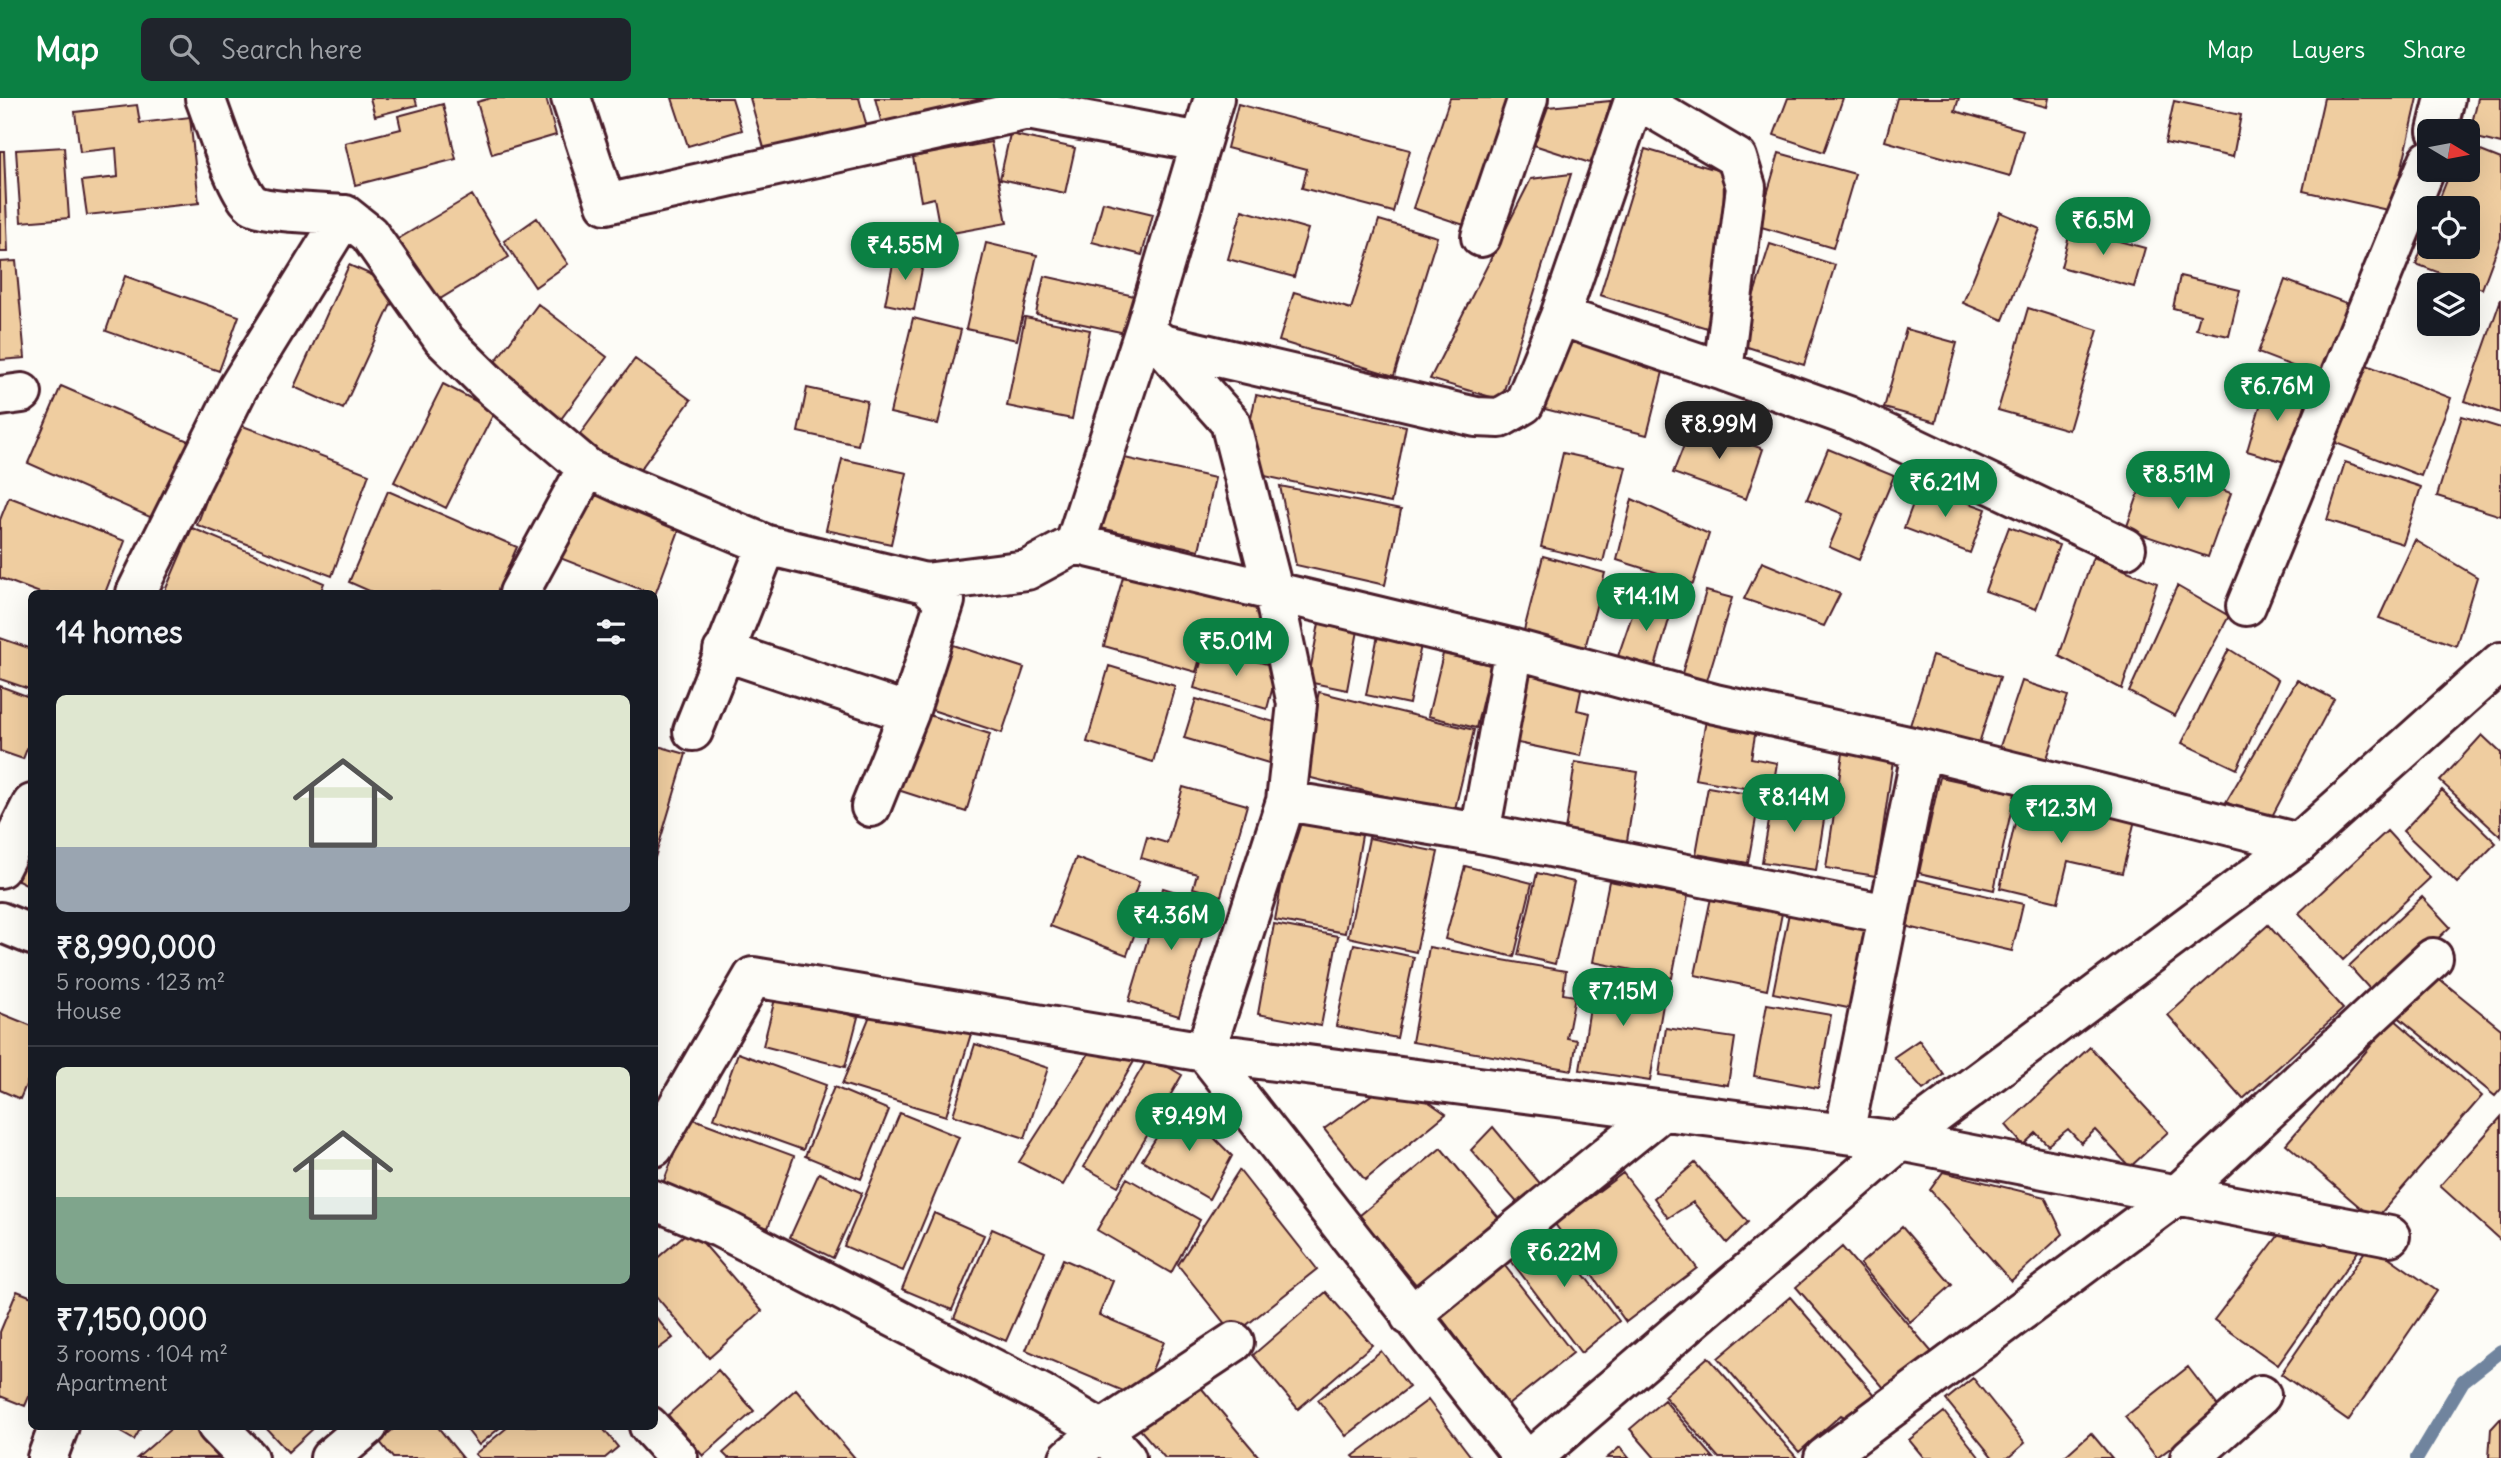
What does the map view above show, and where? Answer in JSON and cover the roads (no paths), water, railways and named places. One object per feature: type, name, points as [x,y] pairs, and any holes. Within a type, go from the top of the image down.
[{"type":"street","points":[[205,98],[241,192],[252,205],[345,215],[369,234],[443,339],[493,388],[587,468],[767,545],[925,583],[1027,570],[1075,544],[1153,337],[1200,142],[1214,98]]},
{"type":"street","points":[[571,98],[606,204],[1028,110],[1200,142]]},
{"type":"street","points":[[1481,237],[1528,98]]},
{"type":"street","points":[[1153,337],[1476,417],[1500,418],[1524,404],[1560,316],[1635,98],[1737,158],[1746,187],[1723,371]]},
{"type":"street","points":[[2440,119],[2445,98]]},
{"type":"street","points":[[2246,606],[2420,182]]},
{"type":"street","points":[[137,590],[238,388],[345,215]]},
{"type":"street","points":[[1560,316],[1848,416],[2126,548]]},
{"type":"street","points":[[1153,337],[1230,422],[1273,590],[1297,705],[1286,801],[1205,1052]]},
{"type":"street","points":[[521,590],[587,468]]},
{"type":"street","points":[[1075,544],[1514,649],[1715,704],[1922,748],[2299,844]]},
{"type":"street","points":[[693,731],[767,545]]},
{"type":"street","points":[[871,807],[909,713],[945,601],[925,583]]},
{"type":"street","points":[[1480,834],[1514,649]]},
{"type":"street","points":[[723,651],[909,713]]},
{"type":"street","points":[[1532,1458],[1900,1141],[2299,844],[2501,664]]},
{"type":"street","points":[[1844,1134],[1922,748]]},
{"type":"street","points":[[1286,801],[1480,834],[1888,914]]},
{"type":"street","points":[[0,868],[28,812]]},
{"type":"street","points":[[0,922],[28,933]]},
{"type":"street","points":[[1824,1458],[2177,1195],[2432,958]]},
{"type":"street","points":[[658,1140],[753,976],[1205,1052],[1900,1141],[2390,1236]]},
{"type":"street","points":[[1205,1052],[1524,1458]]},
{"type":"street","points":[[1410,1316],[1662,1111]]},
{"type":"street","points":[[658,1202],[721,1228],[1042,1394],[1114,1444]]},
{"type":"street","points":[[1069,1458],[1114,1444],[1234,1342]]},
{"type":"street","points":[[2190,1458],[2261,1395]]},
{"type":"street","points":[[47,1458],[58,1430]]},
{"type":"street","points":[[221,1430],[248,1458]]},
{"type":"street","points":[[330,1458],[363,1430]]},
{"type":"street","points":[[653,1430],[678,1458]]},
{"type":"waterway","points":[[2417,1458],[2463,1381],[2501,1351]]}]
